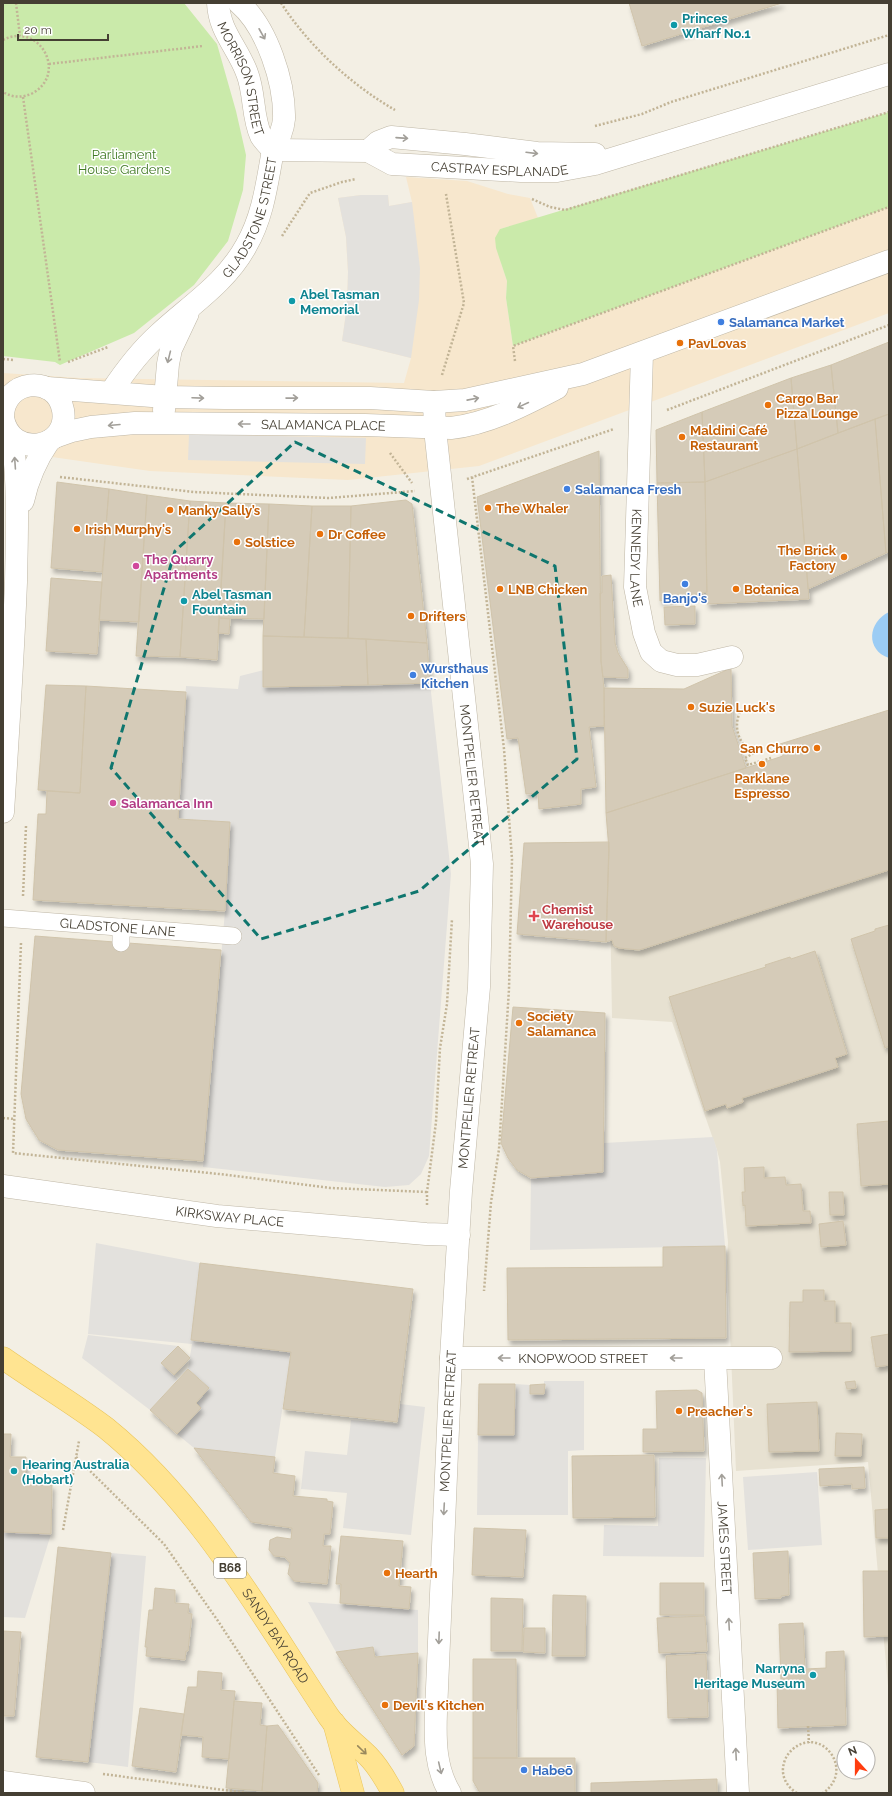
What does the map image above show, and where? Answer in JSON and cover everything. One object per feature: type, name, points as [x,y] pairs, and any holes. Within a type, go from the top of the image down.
[{"type":"main road","name":"SANDY BAY ROAD","points":[[3,1358],[106,1428],[156,1475],[199,1524],[334,1723],[369,1757],[380,1771],[393,1793]]},
{"type":"main road","name":"SANDY BAY ROAD","points":[[334,1723],[351,1791]]},
{"type":"street","name":"MORRISON STREET","points":[[218,3],[221,23],[238,52],[248,74],[254,97],[257,121],[262,136],[273,150]]},
{"type":"street","name":"GLADSTONE STREET","points":[[111,392],[137,356],[159,334],[190,308],[234,264],[246,246],[256,224],[263,202],[273,150],[281,136],[284,119],[281,90],[275,65],[265,40],[252,16],[239,3]]},
{"type":"street","name":"CASTRAY ESPLANADE","points":[[273,150],[368,151],[378,142],[391,137],[537,153],[583,154],[631,152],[889,74]]},
{"type":"street","name":"SALAMANCA PLACE","points":[[3,383],[165,397],[370,398],[434,402],[464,400],[583,374],[889,261]]},
{"type":"street","name":"GLADSTONE STREET","points":[[163,422],[168,364],[171,349],[190,308]]},
{"type":"street","name":"KENNEDY LANE","points":[[642,353],[635,587],[644,633],[652,652],[661,661],[697,665],[732,657]]},
{"type":"street","name":"SALAMANCA PLACE","points":[[52,439],[72,431],[101,426],[163,422],[390,426],[435,429],[460,427],[498,416],[523,405],[583,374]]},
{"type":"street","points":[[3,812],[14,636],[17,530],[16,470],[3,410],[10,396],[23,386],[39,386],[55,393],[61,401],[64,420],[60,429],[39,456],[31,472],[17,530]]},
{"type":"street","name":"MONTPELIER RETREAT","points":[[434,402],[435,429],[482,864],[479,986],[461,1191],[451,1358],[436,1737],[436,1752],[441,1774],[450,1793]]},
{"type":"street","points":[[6,426],[26,445],[34,445],[52,439]]},
{"type":"street","name":"KIRKSWAY PLACE","points":[[3,1186],[217,1216],[426,1234],[459,1235]]},
{"type":"street","name":"KNOPWOOD STREET","points":[[451,1358],[715,1359]]},
{"type":"street","points":[[715,1359],[771,1358]]},
{"type":"street","name":"JAMES STREET","points":[[715,1359],[738,1793]]},
{"type":"street","points":[[3,1782],[84,1793]]},
{"type":"lane","name":"GLADSTONE LANE","points":[[3,918],[121,935],[233,936]]},
{"type":"path","points":[[16,3],[20,36]]},
{"type":"path","points":[[281,3],[308,40],[363,89],[398,111]]},
{"type":"path","points":[[592,126],[642,114],[671,102],[889,35]]},
{"type":"path","points":[[3,40],[9,37],[20,36],[30,38],[39,43],[47,54],[49,64],[48,75],[38,90],[23,96],[13,96],[3,92]]},
{"type":"path","points":[[49,64],[210,45]]},
{"type":"path","points":[[23,96],[60,365],[109,347]]},
{"type":"path","points":[[281,238],[310,194],[342,182],[357,179]]},
{"type":"path","points":[[434,402],[464,303],[445,186]]},
{"type":"path","points":[[516,369],[513,346],[889,207]]},
{"type":"path","points":[[55,477],[194,492],[329,498],[418,490],[388,450],[390,426]]},
{"type":"path","points":[[740,712],[736,727],[740,739],[745,746],[754,753],[745,758],[748,765],[770,758]]},
{"type":"path","points":[[427,1205],[427,1192],[436,1122],[440,1048],[447,1004],[452,911]]},
{"type":"path","points":[[3,1118],[15,1119]]},
{"type":"path","points":[[13,1152],[219,1174],[330,1188],[427,1192]]},
{"type":"path","points":[[63,1530],[84,1413]]},
{"type":"path","points":[[76,1457],[164,1544],[223,1628],[319,1777]]},
{"type":"path","points":[[808,1726],[809,1743]]},
{"type":"path","points":[[797,1793],[788,1786],[784,1778],[784,1761],[789,1752],[796,1747],[809,1743],[822,1745],[829,1750],[837,1765],[837,1774],[834,1782],[823,1793]]},
{"type":"path","points":[[100,1774],[247,1793]]},
{"type":"highlighted area","points":[[295,442],[555,566],[577,759],[419,891],[261,939],[111,768],[175,551]]},
{"type":"shaded area","name":"Salamanca Market","points":[[406,177],[467,181],[508,194],[530,198],[538,218],[500,229],[501,263],[507,281],[506,298],[513,346],[889,206],[889,313],[479,466],[348,480],[150,471],[3,450],[3,373],[79,378],[404,383],[411,358],[342,341],[347,306],[348,272],[346,237],[338,198],[361,195],[388,195],[389,206],[412,202]]},
{"type":"shaded area","points":[[361,195],[388,195],[389,206],[412,202],[420,268],[419,300],[411,358],[342,341],[347,306],[348,272],[346,237],[338,198]]},
{"type":"shaded area","points":[[189,434],[366,438],[365,464],[188,460]]},
{"type":"shaded area","points":[[264,670],[264,687],[430,683],[451,874],[429,1156],[421,1174],[409,1185],[385,1187],[203,1167],[225,911],[230,822],[178,819],[186,686],[238,689],[240,676]]},
{"type":"shaded area","points":[[889,741],[889,1697],[868,1462],[736,1471],[727,1262],[728,1242],[720,1162],[672,1022],[612,1018],[609,842]]},
{"type":"shaded area","points":[[713,1137],[717,1150],[725,1246],[530,1250],[531,1178],[603,1172],[604,1143]]},
{"type":"shaded area","points":[[96,1243],[200,1263],[192,1340],[291,1352],[275,1457],[194,1448],[177,1434],[201,1408],[196,1403],[209,1388],[188,1369],[192,1344],[88,1334]]},
{"type":"shaded area","points":[[88,1335],[178,1346],[161,1363],[178,1379],[150,1410],[82,1358]]},
{"type":"shaded area","points":[[544,1381],[584,1381],[584,1450],[568,1451],[568,1515],[477,1515],[478,1435],[514,1435],[515,1384],[530,1385],[530,1394],[544,1394]]},
{"type":"shaded area","points":[[400,1404],[425,1407],[411,1535],[343,1528],[347,1493],[301,1489],[305,1451],[347,1455],[351,1420],[398,1424]]},
{"type":"shaded area","points":[[659,1458],[706,1458],[704,1557],[603,1556],[604,1525],[658,1526]]},
{"type":"shaded area","points":[[817,1472],[822,1545],[748,1550],[743,1477]]},
{"type":"shaded area","points":[[3,1532],[51,1534],[25,1618],[3,1617]]},
{"type":"shaded area","points":[[111,1553],[146,1556],[128,1767],[88,1762]]},
{"type":"shaded area","points":[[308,1602],[418,1610],[418,1653],[375,1657],[373,1647],[336,1652]]},
{"type":"green space","name":"Parliament House Gardens","points":[[3,3],[184,3],[217,44],[236,111],[246,155],[243,190],[228,241],[194,285],[134,333],[60,365],[55,362],[3,356]]},
{"type":"green space","points":[[889,112],[889,207],[513,346],[506,298],[507,281],[496,248],[495,238],[500,229]]},
{"type":"water","points":[[889,612],[889,658],[881,654],[876,649],[872,636],[873,629],[877,622]]},
{"type":"building","name":"Princes Wharf No.1","points":[[629,3],[782,3],[642,46]]},
{"type":"building","points":[[889,342],[889,414],[838,433],[831,365]]},
{"type":"building","points":[[831,365],[838,433],[797,449],[791,378]]},
{"type":"building","points":[[791,378],[797,449],[705,482],[702,412]]},
{"type":"building","points":[[702,412],[705,482],[657,483],[656,430]]},
{"type":"building","points":[[889,414],[889,552],[886,553],[875,419]]},
{"type":"building","points":[[875,419],[886,553],[808,589],[797,449]]},
{"type":"building","points":[[797,449],[809,599],[707,604],[705,482]]},
{"type":"building","points":[[599,451],[601,661],[604,688],[604,726],[589,727],[596,787],[581,789],[581,804],[539,809],[538,793],[526,794],[518,738],[507,739],[477,497]]},
{"type":"building","points":[[57,482],[109,489],[102,572],[51,568]]},
{"type":"building","points":[[705,482],[707,592],[660,601],[657,483]]},
{"type":"building","points":[[109,489],[147,495],[139,622],[99,620]]},
{"type":"building","points":[[147,495],[190,501],[180,657],[136,656]]},
{"type":"building","points":[[406,500],[412,504],[427,643],[348,638],[351,506]]},
{"type":"building","points":[[190,501],[226,503],[217,660],[180,657]]},
{"type":"building","points":[[226,503],[269,504],[264,619],[219,618]]},
{"type":"building","points":[[269,504],[312,506],[304,637],[263,636]]},
{"type":"building","points":[[312,506],[351,506],[348,638],[304,637]]},
{"type":"building","points":[[611,575],[615,643],[618,653],[628,669],[628,678],[603,677],[601,661],[600,593],[602,593],[602,576]]},
{"type":"building","points":[[51,578],[102,582],[97,654],[46,651]]},
{"type":"building","points":[[695,606],[695,624],[665,625],[664,607]]},
{"type":"building","points":[[219,618],[230,619],[229,634],[218,633]]},
{"type":"building","points":[[263,636],[366,639],[368,685],[263,687]]},
{"type":"building","points":[[366,639],[427,643],[430,683],[368,685]]},
{"type":"building","points":[[731,668],[732,726],[746,768],[606,813],[604,688],[684,689]]},
{"type":"building","points":[[46,685],[86,686],[80,793],[38,790]]},
{"type":"building","name":"Salamanca Inn","points":[[86,686],[186,692],[178,819],[230,822],[225,911],[33,900],[38,814],[46,814],[47,791],[80,793]]},
{"type":"building","points":[[889,710],[889,870],[639,950],[619,948],[614,946],[612,940],[606,942],[609,850],[606,813],[783,756],[780,744]]},
{"type":"building","points":[[609,842],[606,942],[517,934],[524,843]]},
{"type":"building","points":[[889,925],[889,1046],[885,1048],[851,939]]},
{"type":"building","points":[[35,936],[221,950],[203,1161],[58,1150],[39,1140],[26,1119],[21,1094]]},
{"type":"building","points":[[815,951],[847,1054],[835,1058],[838,1067],[742,1098],[743,1102],[727,1108],[726,1104],[705,1111],[669,997],[766,967],[765,965],[790,957],[791,959]]},
{"type":"building","points":[[513,1007],[605,1013],[603,1172],[531,1178],[517,1170],[508,1158],[501,1143]]},
{"type":"building","points":[[889,1121],[889,1184],[861,1186],[857,1124]]},
{"type":"building","points":[[764,1167],[764,1178],[785,1177],[786,1185],[801,1184],[803,1211],[810,1211],[811,1223],[746,1226],[745,1205],[743,1206],[742,1192],[745,1192],[744,1168]]},
{"type":"building","points":[[829,1192],[843,1192],[844,1215],[830,1215]]},
{"type":"building","points":[[843,1221],[846,1245],[821,1247],[819,1224]]},
{"type":"building","points":[[725,1246],[726,1338],[508,1340],[507,1268],[663,1267],[663,1247]]},
{"type":"building","points":[[200,1263],[413,1289],[397,1422],[283,1409],[291,1352],[191,1340]]},
{"type":"building","points":[[803,1290],[824,1290],[824,1301],[835,1301],[835,1323],[851,1323],[851,1351],[789,1352],[790,1302],[803,1302]]},
{"type":"building","points":[[889,1334],[889,1365],[876,1367],[871,1337]]},
{"type":"building","points":[[178,1346],[190,1358],[174,1375],[161,1363]]},
{"type":"building","points":[[188,1369],[209,1388],[196,1403],[201,1408],[177,1434],[150,1410]]},
{"type":"building","points":[[855,1381],[856,1388],[847,1389],[845,1382]]},
{"type":"building","points":[[479,1384],[515,1384],[514,1435],[478,1435]]},
{"type":"building","points":[[545,1384],[544,1394],[530,1394],[530,1385]]},
{"type":"building","name":"Preacher's","points":[[697,1390],[702,1393],[704,1451],[643,1452],[643,1429],[657,1429],[656,1391]]},
{"type":"building","points":[[817,1402],[819,1451],[769,1452],[767,1404]]},
{"type":"building","points":[[836,1433],[862,1434],[861,1456],[835,1456]]},
{"type":"building","name":"Hearing Australia (Hobart)","points":[[3,1434],[11,1434],[10,1457],[26,1457],[25,1485],[52,1485],[51,1534],[3,1532]]},
{"type":"building","points":[[194,1448],[275,1457],[273,1473],[295,1476],[293,1496],[327,1499],[327,1501],[333,1502],[330,1534],[324,1534],[323,1546],[331,1546],[327,1584],[294,1581],[288,1574],[290,1563],[285,1557],[274,1556],[269,1550],[270,1540],[277,1537],[291,1539],[292,1528],[251,1522]]},
{"type":"building","points":[[654,1455],[655,1517],[573,1518],[572,1456]]},
{"type":"building","points":[[864,1467],[865,1488],[852,1489],[852,1484],[820,1486],[819,1469]]},
{"type":"building","points":[[889,1509],[889,1538],[876,1538],[875,1510]]},
{"type":"building","points":[[474,1528],[526,1530],[523,1577],[472,1575]]},
{"type":"building","points":[[341,1536],[403,1541],[399,1586],[411,1587],[409,1609],[340,1603],[341,1584],[336,1584]]},
{"type":"building","points":[[58,1547],[111,1553],[88,1762],[36,1757]]},
{"type":"building","points":[[788,1551],[789,1595],[781,1596],[781,1598],[755,1599],[753,1553]]},
{"type":"building","points":[[863,1571],[889,1571],[889,1636],[864,1637]]},
{"type":"building","points":[[660,1583],[704,1583],[704,1615],[660,1615]]},
{"type":"building","points":[[155,1588],[175,1590],[175,1603],[189,1604],[188,1613],[192,1614],[188,1651],[186,1651],[185,1660],[146,1656],[147,1647],[145,1647],[149,1610],[153,1610]]},
{"type":"building","points":[[553,1595],[586,1596],[585,1656],[552,1656]]},
{"type":"building","points":[[491,1598],[523,1599],[522,1651],[491,1651]]},
{"type":"building","points":[[705,1616],[707,1651],[659,1653],[657,1618]]},
{"type":"building","name":"Narryna Heritage Museum","points":[[803,1623],[805,1669],[826,1668],[826,1652],[844,1651],[846,1725],[778,1728],[777,1681],[781,1681],[779,1624]]},
{"type":"building","points":[[524,1628],[545,1628],[545,1653],[523,1652]]},
{"type":"building","points":[[3,1631],[21,1632],[14,1716],[3,1716]]},
{"type":"building","points":[[373,1647],[375,1657],[418,1653],[414,1746],[402,1755],[336,1652]]},
{"type":"building","points":[[706,1654],[708,1717],[668,1718],[666,1656]]},
{"type":"building","points":[[473,1659],[516,1659],[517,1758],[473,1758]]},
{"type":"building","points":[[198,1671],[222,1673],[221,1690],[235,1691],[229,1759],[202,1757],[203,1737],[181,1735],[188,1687],[197,1687]]},
{"type":"building","points":[[234,1701],[262,1703],[260,1725],[267,1726],[262,1791],[226,1788]]},
{"type":"building","points":[[140,1708],[184,1714],[176,1772],[132,1766]]},
{"type":"building","points":[[278,1725],[318,1783],[317,1793],[262,1791],[267,1726]]},
{"type":"building","name":"Habeō","points":[[473,1758],[575,1758],[575,1793],[480,1793],[473,1781]]},
{"type":"building","points":[[717,1779],[717,1793],[591,1793],[591,1783]]},
{"type":"place","name":"Princes Wharf No.1","points":[[674,25]]},
{"type":"place","name":"Abel Tasman Memorial","points":[[292,301]]},
{"type":"place","name":"Salamanca Market","points":[[721,322]]},
{"type":"place","name":"PavLovas","points":[[680,343]]},
{"type":"place","name":"Cargo Bar Pizza Lounge","points":[[768,405]]},
{"type":"place","name":"Maldini Café Restaurant","points":[[682,437]]},
{"type":"place","name":"Salamanca Fresh","points":[[567,489]]},
{"type":"place","name":"The Whaler","points":[[488,508]]},
{"type":"place","name":"Manky Sally’s","points":[[170,510]]},
{"type":"place","name":"Irish Murphy's","points":[[77,529]]},
{"type":"place","name":"Dr Coffee","points":[[320,534]]},
{"type":"place","name":"Solstice","points":[[237,542]]},
{"type":"place","name":"The Brick Factory","points":[[844,557]]},
{"type":"place","name":"The Quarry Apartments","points":[[136,566]]},
{"type":"place","name":"Banjo's","points":[[685,584]]},
{"type":"place","name":"LNB Chicken","points":[[500,589]]},
{"type":"place","name":"Botanica","points":[[736,589]]},
{"type":"place","name":"Abel Tasman Fountain","points":[[184,601]]},
{"type":"place","name":"Drifters","points":[[411,616]]},
{"type":"place","name":"Wursthaus Kitchen","points":[[413,675]]},
{"type":"place","name":"Suzie Luck's","points":[[691,707]]},
{"type":"place","name":"San Churro","points":[[817,748]]},
{"type":"place","name":"Parklane Espresso","points":[[762,764]]},
{"type":"place","name":"Salamanca Inn","points":[[113,803]]},
{"type":"place","name":"Chemist Warehouse","points":[[534,916]]},
{"type":"place","name":"Society Salamanca","points":[[519,1023]]},
{"type":"place","name":"Preacher's","points":[[679,1411]]},
{"type":"place","name":"Hearing Australia (Hobart)","points":[[14,1471]]},
{"type":"place","name":"Hearth","points":[[387,1573]]},
{"type":"place","name":"Narryna Heritage Museum","points":[[813,1675]]},
{"type":"place","name":"Devil's Kitchen","points":[[385,1705]]},
{"type":"place","name":"Habeō","points":[[524,1770]]}]
